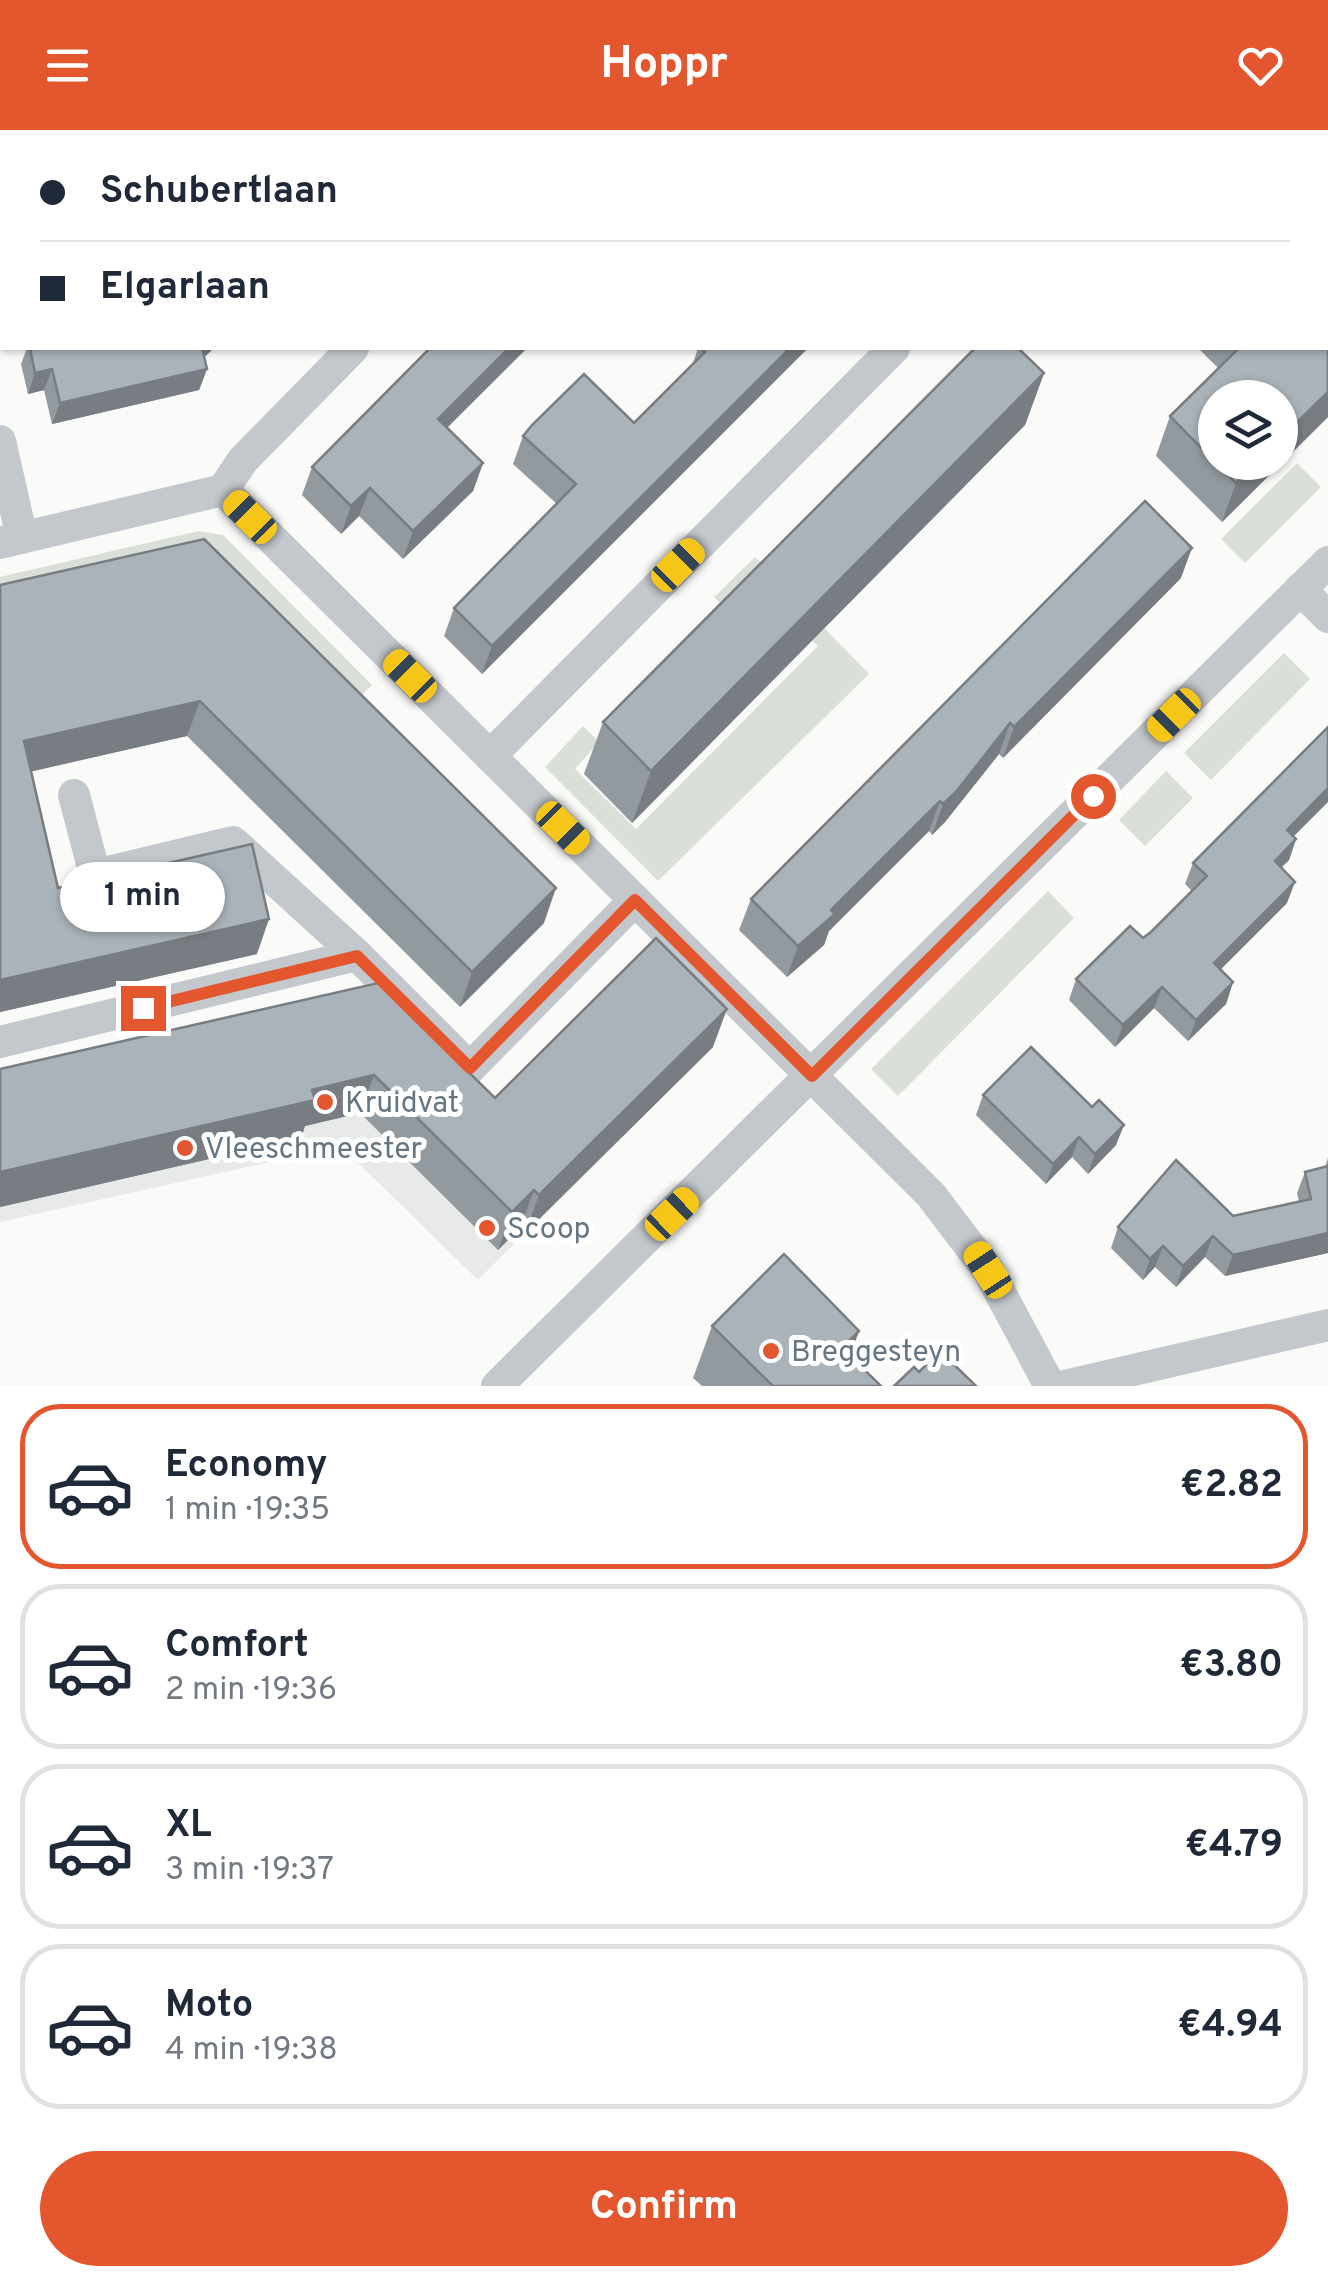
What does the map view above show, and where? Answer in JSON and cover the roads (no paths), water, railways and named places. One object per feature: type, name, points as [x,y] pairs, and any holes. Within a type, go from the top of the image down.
[{"type":"street","points":[[0,441],[11,541],[223,490],[244,460],[351,350]]},
{"type":"street","points":[[490,756],[892,350]]},
{"type":"street","points":[[223,490],[812,1076],[964,1233],[997,1285],[1050,1386]]},
{"type":"street","points":[[498,1386],[1328,562]]},
{"type":"street","points":[[1300,589],[1328,617]]},
{"type":"street","points":[[74,795],[95,876],[233,842],[357,956],[470,1068],[635,900]]},
{"type":"street","points":[[0,1042],[357,956]]},
{"type":"street","points":[[1064,1386],[1328,1325]]},
{"type":"place","name":"Kruidvat","points":[[325,1102]]},
{"type":"place","name":"Vleeschmeester","points":[[185,1148]]},
{"type":"place","name":"Scoop","points":[[487,1228]]},
{"type":"place","name":"Breggesteyn","points":[[771,1351]]}]
